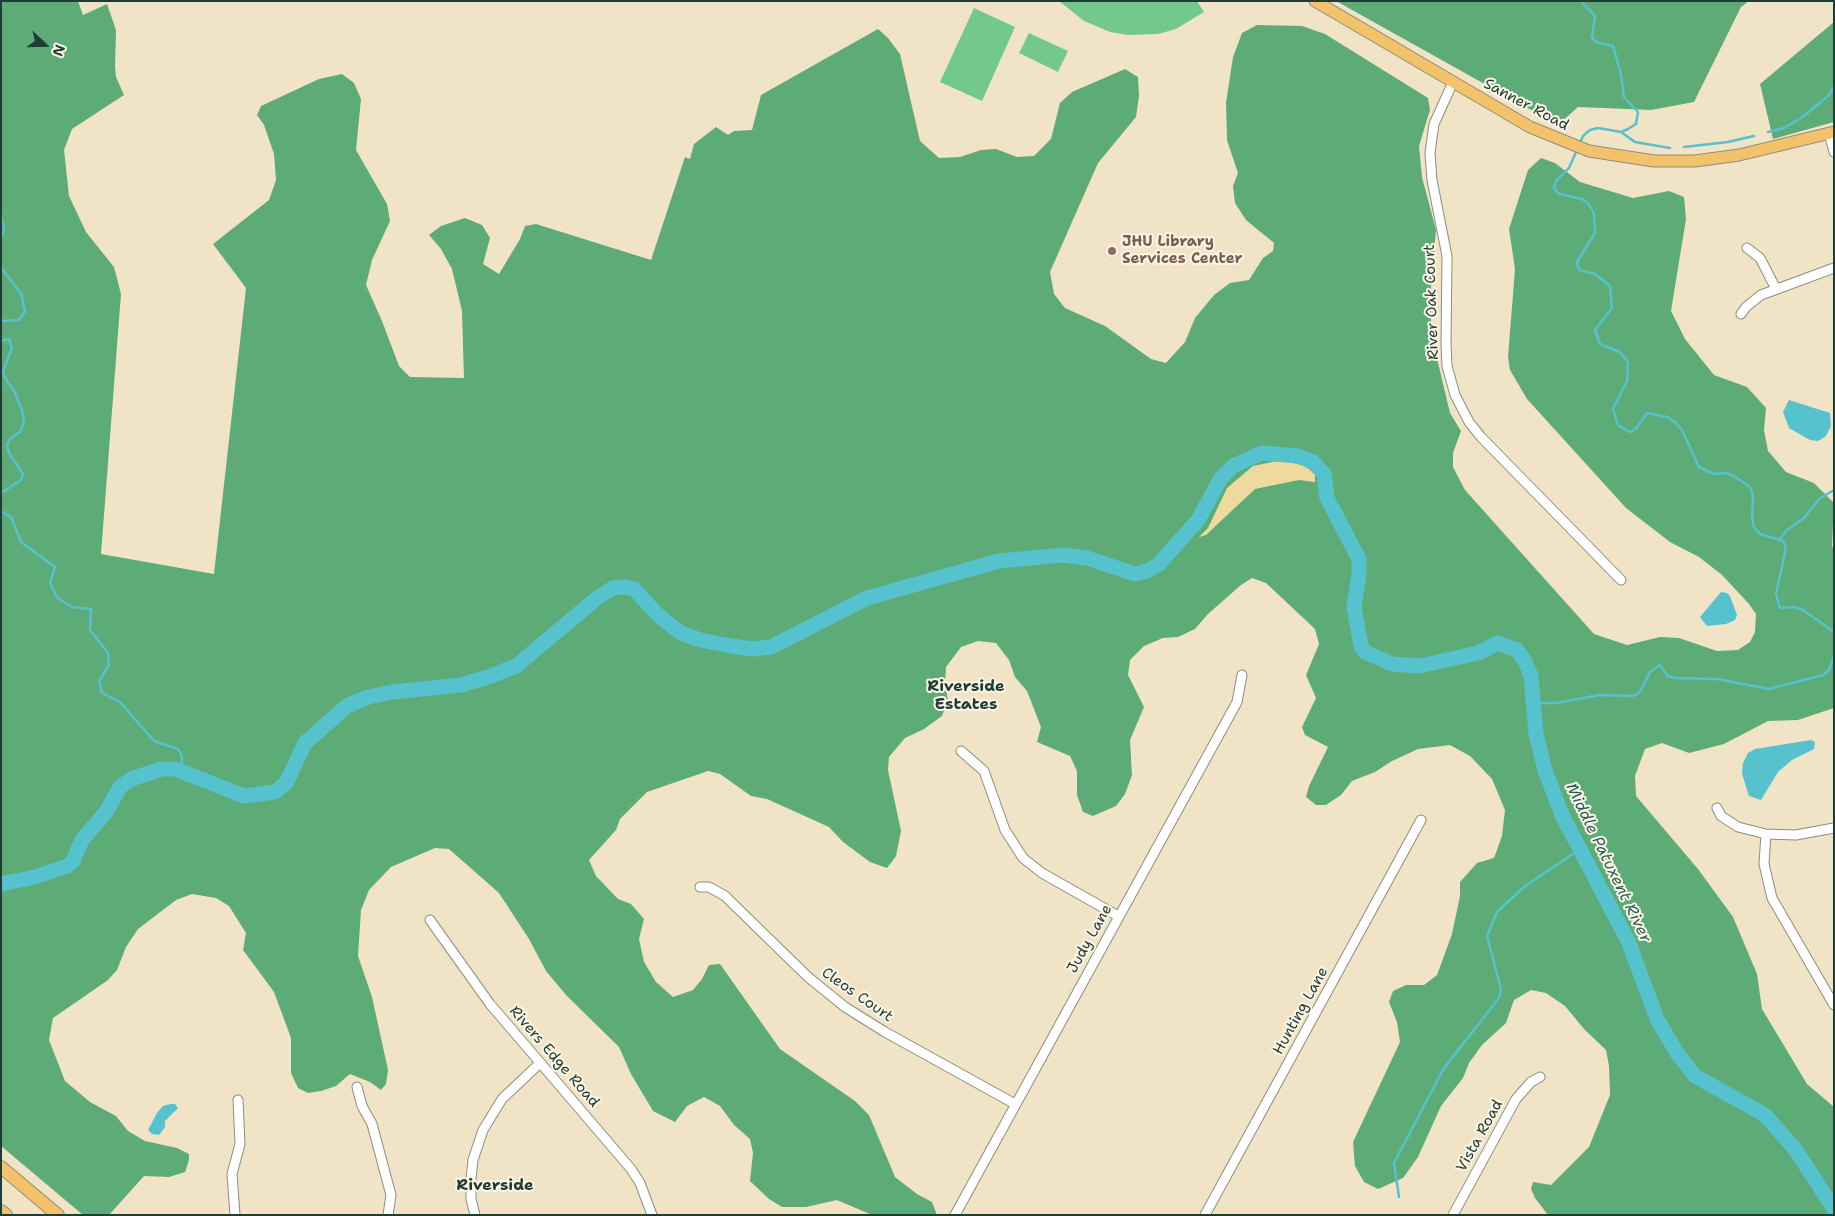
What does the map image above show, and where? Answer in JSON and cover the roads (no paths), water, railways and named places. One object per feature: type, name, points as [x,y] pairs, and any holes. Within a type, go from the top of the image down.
[{"type":"highway","points":[[1,1167],[58,1215]]},
{"type":"highway","points":[[1,1211],[6,1215]]},
{"type":"main road","name":"Sanner Road","points":[[1315,1],[1530,127],[1589,151],[1654,161],[1695,161],[1739,155],[1831,132]]},
{"type":"street","name":"River Oak Court","points":[[1452,82],[1434,124],[1430,153],[1432,180],[1447,256],[1446,344],[1448,366],[1455,395],[1469,422],[1480,437],[1621,580]]},
{"type":"street","points":[[1831,132],[1834,152]]},
{"type":"street","points":[[1747,248],[1760,258],[1776,289]]},
{"type":"street","points":[[1741,314],[1752,301],[1776,289],[1834,268]]},
{"type":"street","name":"Judy Lane","points":[[955,1215],[1236,702],[1242,675]]},
{"type":"street","points":[[961,751],[984,771],[1005,830],[1023,858],[1042,873],[1118,916]]},
{"type":"street","points":[[1717,808],[1721,816],[1738,827],[1766,834],[1813,833],[1834,828]]},
{"type":"street","name":"Hunting Lane","points":[[1205,1215],[1422,820]]},
{"type":"street","points":[[1766,834],[1764,864],[1772,898],[1834,1005]]},
{"type":"street","name":"Cleos Court","points":[[700,887],[709,887],[725,896],[808,977],[845,1007],[885,1032],[1015,1104]]},
{"type":"street","name":"Rivers Edge Road","points":[[430,920],[490,1004],[631,1169],[640,1183],[652,1215]]},
{"type":"street","points":[[475,1215],[471,1199],[471,1179],[475,1152],[484,1126],[502,1098],[540,1063]]},
{"type":"street","name":"Vista Road","points":[[1453,1215],[1516,1099],[1531,1082],[1540,1077]]},
{"type":"street","points":[[357,1087],[362,1106],[372,1124],[391,1195],[388,1215]]},
{"type":"street","points":[[235,1215],[232,1174],[240,1144],[238,1100]]},
{"type":"water","points":[[1789,400],[1830,413],[1831,426],[1826,436],[1818,441],[1810,440],[1789,428],[1783,412]]},
{"type":"water","points":[[1721,592],[1727,593],[1730,596],[1737,615],[1735,620],[1726,624],[1707,626],[1700,617]]},
{"type":"water","points":[[1811,740],[1815,742],[1814,749],[1792,760],[1778,772],[1761,800],[1749,796],[1742,774],[1743,763],[1748,753],[1755,749]]},
{"type":"water","points":[[175,1104],[178,1108],[165,1121],[165,1127],[159,1135],[152,1134],[148,1130],[157,1113],[163,1106]]},
{"type":"waterway","points":[[1580,143],[1583,136],[1590,130],[1598,128],[1621,132],[1628,129],[1636,124],[1638,112],[1624,97],[1621,74],[1613,46],[1596,42],[1592,37],[1595,16],[1581,1]]},
{"type":"waterway","points":[[1768,132],[1784,128],[1801,118],[1828,96],[1834,87]]},
{"type":"waterway","points":[[1621,132],[1635,142],[1670,148]]},
{"type":"waterway","points":[[1684,147],[1728,142],[1754,136]]},
{"type":"waterway","points":[[1577,150],[1569,168],[1556,181],[1554,188],[1559,194],[1582,199],[1588,203],[1594,214],[1595,233],[1577,262],[1579,270],[1595,274],[1610,286],[1612,308],[1595,330],[1600,344],[1620,352],[1628,362],[1627,381],[1613,409],[1618,425],[1630,432],[1636,429],[1647,413],[1667,417],[1682,430],[1699,467],[1714,474],[1725,473],[1734,476],[1750,487],[1753,496],[1752,517],[1754,527],[1760,534],[1783,541],[1786,548],[1776,594],[1780,608],[1794,607],[1803,610],[1834,632]]},
{"type":"waterway","points":[[1,216],[4,229],[1,238]]},
{"type":"waterway","points":[[1,268],[21,293],[25,311],[19,320],[1,321]]},
{"type":"waterway","points":[[1,341],[9,339],[12,348],[3,371],[4,376],[15,393],[22,410],[24,422],[20,432],[10,439],[7,445],[9,453],[23,474],[21,480],[1,493]]},
{"type":"waterway","name":"Middle Patuxent River","points":[[1,884],[35,877],[67,866],[73,861],[82,840],[106,812],[120,787],[131,779],[162,769],[175,769],[244,796],[275,792],[286,783],[305,743],[347,706],[368,697],[392,692],[461,685],[516,666],[597,598],[613,588],[626,587],[634,589],[659,616],[681,633],[700,640],[731,646],[753,649],[771,647],[867,598],[999,561],[1063,555],[1087,558],[1135,574],[1147,571],[1158,565],[1198,520],[1221,478],[1233,466],[1262,453],[1298,456],[1313,462],[1324,474],[1327,498],[1359,559],[1359,574],[1354,607],[1361,646],[1365,652],[1392,664],[1419,666],[1478,653],[1498,643],[1517,650],[1525,661],[1531,676],[1536,734],[1545,770],[1562,815],[1629,943],[1657,1019],[1677,1053],[1695,1076],[1765,1115],[1795,1149],[1834,1209]]},
{"type":"waterway","points":[[1780,539],[1787,530],[1804,518],[1819,499],[1834,490]]},
{"type":"waterway","points":[[1,511],[11,517],[21,542],[55,567],[50,583],[57,598],[72,607],[91,609],[90,630],[108,653],[109,665],[99,681],[102,693],[120,702],[154,741],[178,749],[182,756],[182,771]]},
{"type":"waterway","points":[[1534,703],[1557,703],[1599,695],[1633,696],[1640,692],[1650,672],[1660,665],[1668,676],[1674,678],[1717,679],[1769,689],[1823,675],[1829,670],[1834,656]]},
{"type":"waterway","points":[[1399,1197],[1394,1163],[1444,1068],[1499,998],[1501,989],[1487,936],[1497,912],[1524,887],[1580,849]]},
{"type":"place","name":"JHU Library Services Center","points":[[1112,251]]},
{"type":"district","name":"Riverside Estates","points":[[966,696]]},
{"type":"district","name":"Riverside","points":[[495,1186]]}]
